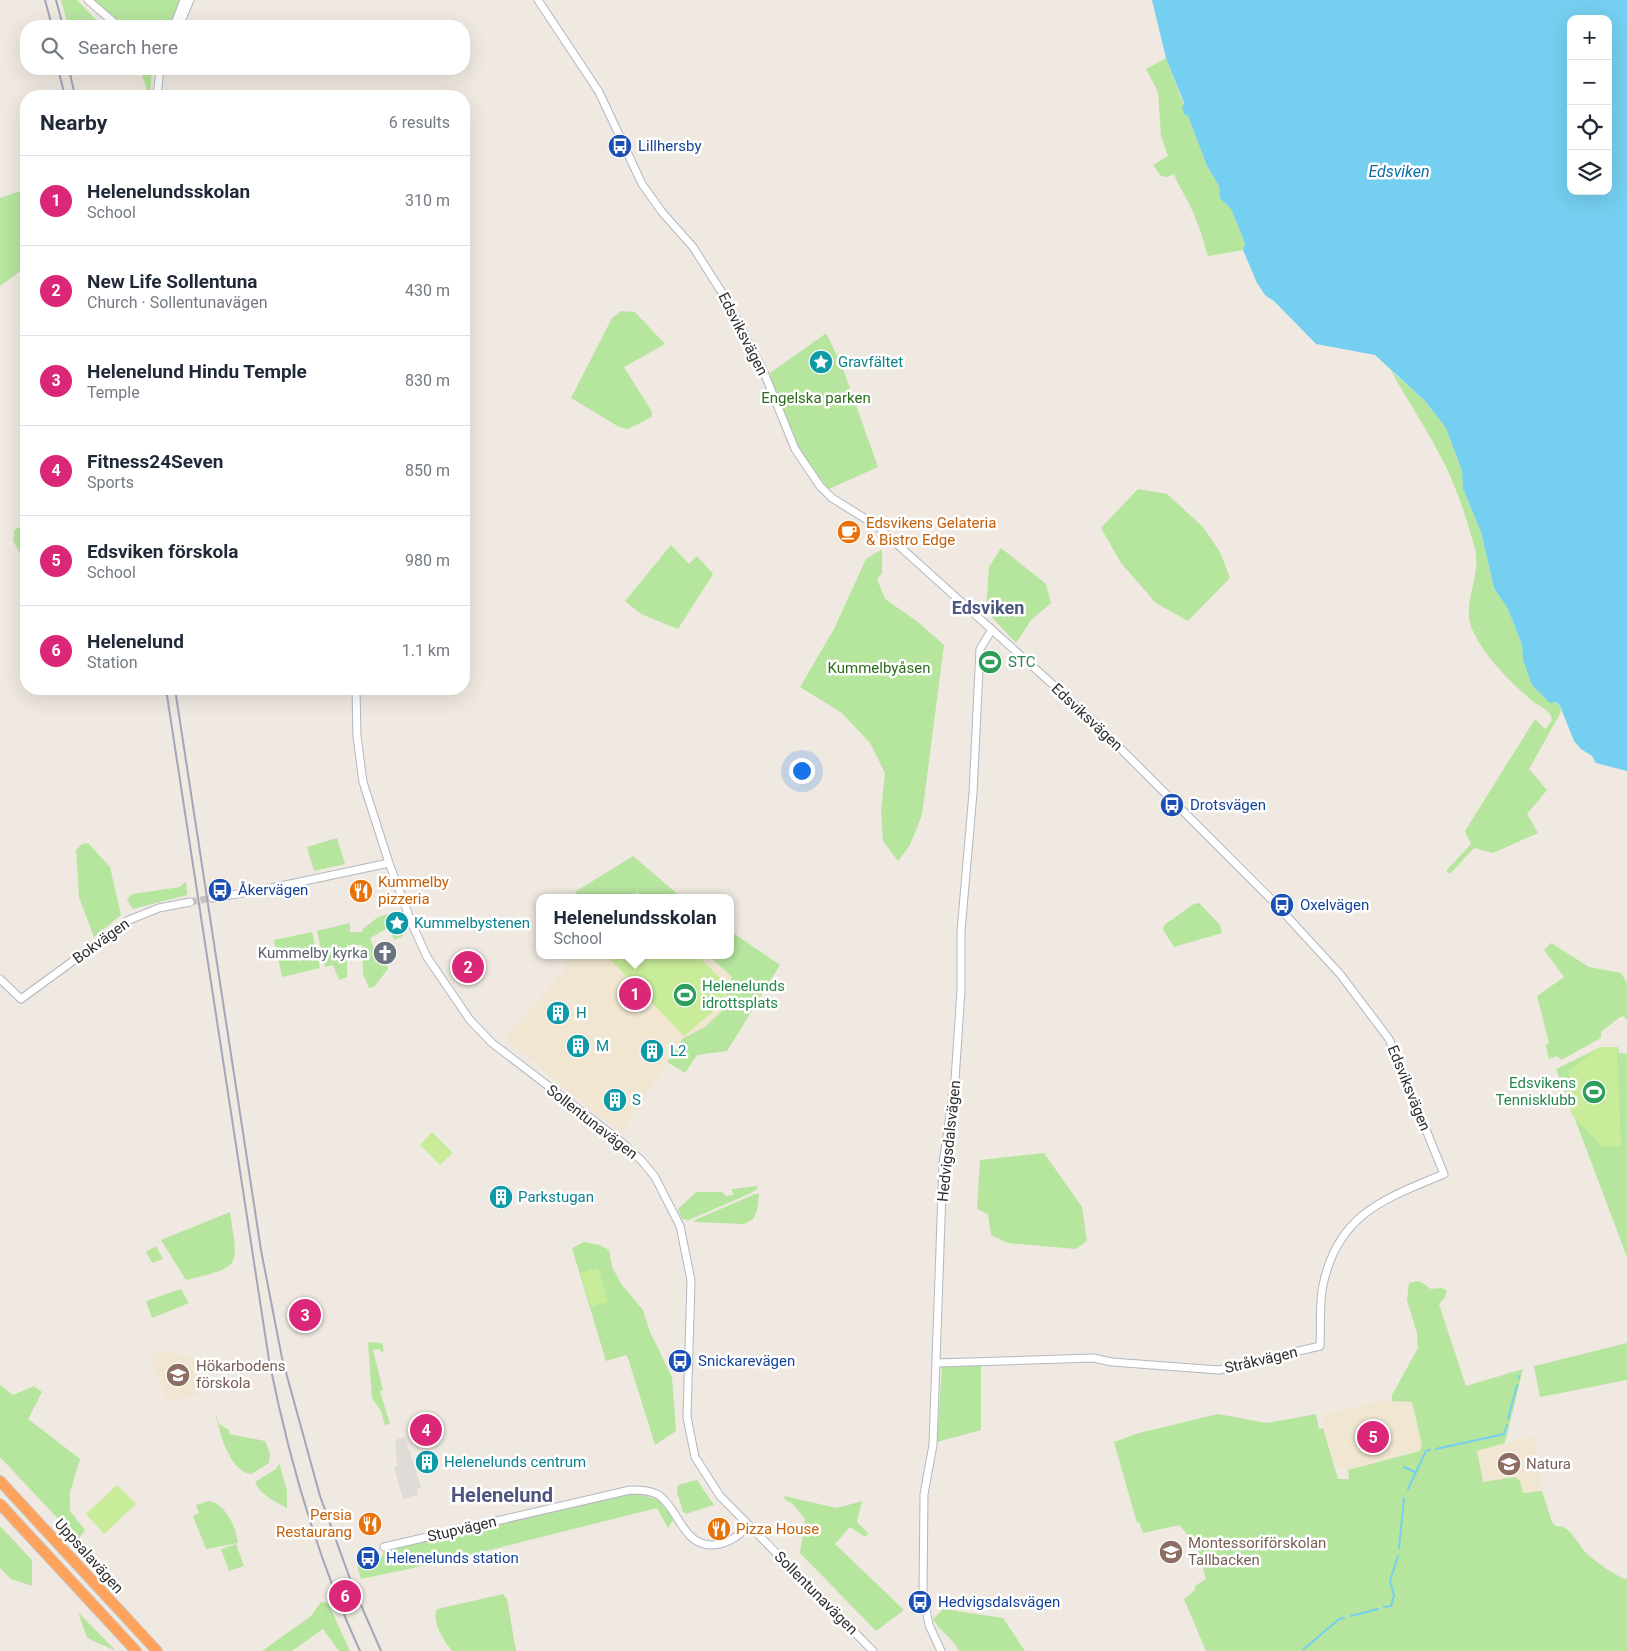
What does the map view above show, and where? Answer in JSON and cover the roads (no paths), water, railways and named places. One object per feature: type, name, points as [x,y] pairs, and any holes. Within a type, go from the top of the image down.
[{"type":"highway","name":"Uppsalavägen","points":[[0,1481],[157,1651]]},
{"type":"highway","name":"Uppsalavägen","points":[[0,1504],[136,1651]]},
{"type":"street","points":[[88,0],[111,20]]},
{"type":"street","points":[[176,20],[184,0]]},
{"type":"street","points":[[182,20],[190,0]]},
{"type":"street","name":"Edsviksvägen","points":[[538,0],[599,92],[642,184],[662,212],[694,247],[726,299],[762,370],[795,449],[810,472],[832,498],[877,526],[991,631],[1091,719],[1272,900],[1340,974],[1389,1039],[1444,1174]]},
{"type":"street","points":[[158,90],[160,75]]},
{"type":"street","name":"Hedvigsdalsvägen","points":[[941,1651],[929,1625],[922,1594],[924,1494],[933,1445],[943,1164],[955,1080],[962,990],[961,931],[973,793],[980,649],[991,631]]},
{"type":"street","name":"Sollentunavägen","points":[[356,695],[357,736],[363,782],[389,863],[423,950],[439,978],[470,1020],[492,1043],[619,1140],[641,1160],[661,1187],[680,1226],[691,1280],[686,1380],[687,1417],[691,1441],[704,1472],[720,1496],[748,1526],[873,1651]]},
{"type":"street","points":[[212,898],[262,890],[389,863]]},
{"type":"street","name":"Bokvägen","points":[[0,978],[21,999],[129,920],[159,908],[190,902]]},
{"type":"street","name":"Stråkvägen","points":[[937,1363],[1093,1358],[1112,1362],[1219,1370],[1320,1346],[1323,1286],[1328,1266],[1347,1230],[1368,1209],[1401,1192],[1444,1174]]},
{"type":"street","name":"Stupvägen","points":[[384,1547],[630,1490],[648,1491],[660,1497],[690,1537],[698,1544],[716,1545],[731,1541],[748,1526]]},
{"type":"water","name":"Edsviken","points":[[1152,0],[1627,0],[1627,771],[1596,763],[1592,756],[1581,749],[1574,741],[1560,706],[1556,702],[1550,703],[1532,685],[1523,660],[1522,645],[1508,609],[1494,588],[1481,532],[1463,489],[1462,471],[1446,428],[1425,401],[1375,355],[1316,344],[1275,302],[1265,295],[1257,283],[1243,250],[1245,243],[1231,209],[1220,198],[1219,186],[1207,166],[1188,116],[1184,114],[1182,107],[1184,103],[1166,58]]},
{"type":"waterway","points":[[1508,1419],[1517,1385]]},
{"type":"waterway","points":[[1436,1449],[1504,1434],[1507,1425]]},
{"type":"waterway","points":[[1408,1489],[1426,1451],[1430,1450]]},
{"type":"waterway","points":[[1404,1467],[1415,1472]]},
{"type":"waterway","points":[[1399,1548],[1404,1498]]},
{"type":"waterway","points":[[1384,1607],[1391,1606],[1394,1595],[1390,1581],[1398,1556]]},
{"type":"waterway","points":[[1351,1616],[1378,1609]]},
{"type":"waterway","points":[[1304,1649],[1339,1619],[1344,1618]]},
{"type":"tunnel","points":[[190,902],[212,898]]},
{"type":"railway","points":[[45,0],[50,20]]},
{"type":"railway","points":[[56,0],[61,20]]},
{"type":"railway","points":[[60,75],[63,90]]},
{"type":"railway","points":[[70,75],[74,90]]},
{"type":"railway","points":[[167,695],[269,1360],[286,1435],[306,1508],[330,1580],[360,1651]]},
{"type":"railway","points":[[176,695],[261,1250],[282,1358],[320,1496],[353,1587],[381,1651]]},
{"type":"place","name":"Lillhersby","points":[[620,146]]},
{"type":"place","name":"Gravfältet","points":[[821,362]]},
{"type":"place","name":"Edsvikens Gelateria & Bistro Edge","points":[[849,532]]},
{"type":"place","name":"STC","points":[[990,662]]},
{"type":"place","name":"Drotsvägen","points":[[1172,805]]},
{"type":"place","name":"Åkervägen","points":[[220,890]]},
{"type":"place","name":"Kummelby pizzeria","points":[[361,891]]},
{"type":"place","name":"Oxelvägen","points":[[1282,905]]},
{"type":"place","name":"Kummelbystenen","points":[[397,923]]},
{"type":"place","name":"Kummelby kyrka","points":[[385,953]]},
{"type":"place","name":"New Life Sollentuna","points":[[468,967]]},
{"type":"place","name":"Helenelundsskolan","points":[[635,994]]},
{"type":"place","name":"Helenelunds idrottsplats","points":[[685,995]]},
{"type":"place","name":"H","points":[[558,1013]]},
{"type":"place","name":"M","points":[[578,1046]]},
{"type":"place","name":"L2","points":[[652,1051]]},
{"type":"place","name":"Edsvikens Tennisklubb","points":[[1594,1092]]},
{"type":"place","name":"S","points":[[615,1100]]},
{"type":"place","name":"Parkstugan","points":[[501,1197]]},
{"type":"place","name":"Helenelund Hindu Temple","points":[[305,1315]]},
{"type":"place","name":"Snickarevägen","points":[[680,1361]]},
{"type":"place","name":"Hökarbodens förskola","points":[[178,1375]]},
{"type":"place","name":"Fitness24Seven","points":[[426,1430]]},
{"type":"place","name":"Edsviken förskola","points":[[1373,1437]]},
{"type":"place","name":"Helenelunds centrum","points":[[427,1462]]},
{"type":"place","name":"Natura","points":[[1509,1464]]},
{"type":"place","name":"Persia Restaurang","points":[[370,1524]]},
{"type":"place","name":"Pizza House","points":[[719,1529]]},
{"type":"place","name":"Montessoriförskolan Tallbacken","points":[[1171,1552]]},
{"type":"place","name":"Helenelunds station","points":[[368,1558]]},
{"type":"place","name":"Helenelund","points":[[345,1596]]},
{"type":"place","name":"Hedvigsdalsvägen","points":[[920,1602]]},
{"type":"district","name":"Edsviken","points":[[988,608]]},
{"type":"district","name":"Helenelund","points":[[502,1495]]},
{"type":"park label","name":"Engelska parken","points":[[816,398]]},
{"type":"park label","name":"Kummelbyåsen","points":[[879,668]]}]
